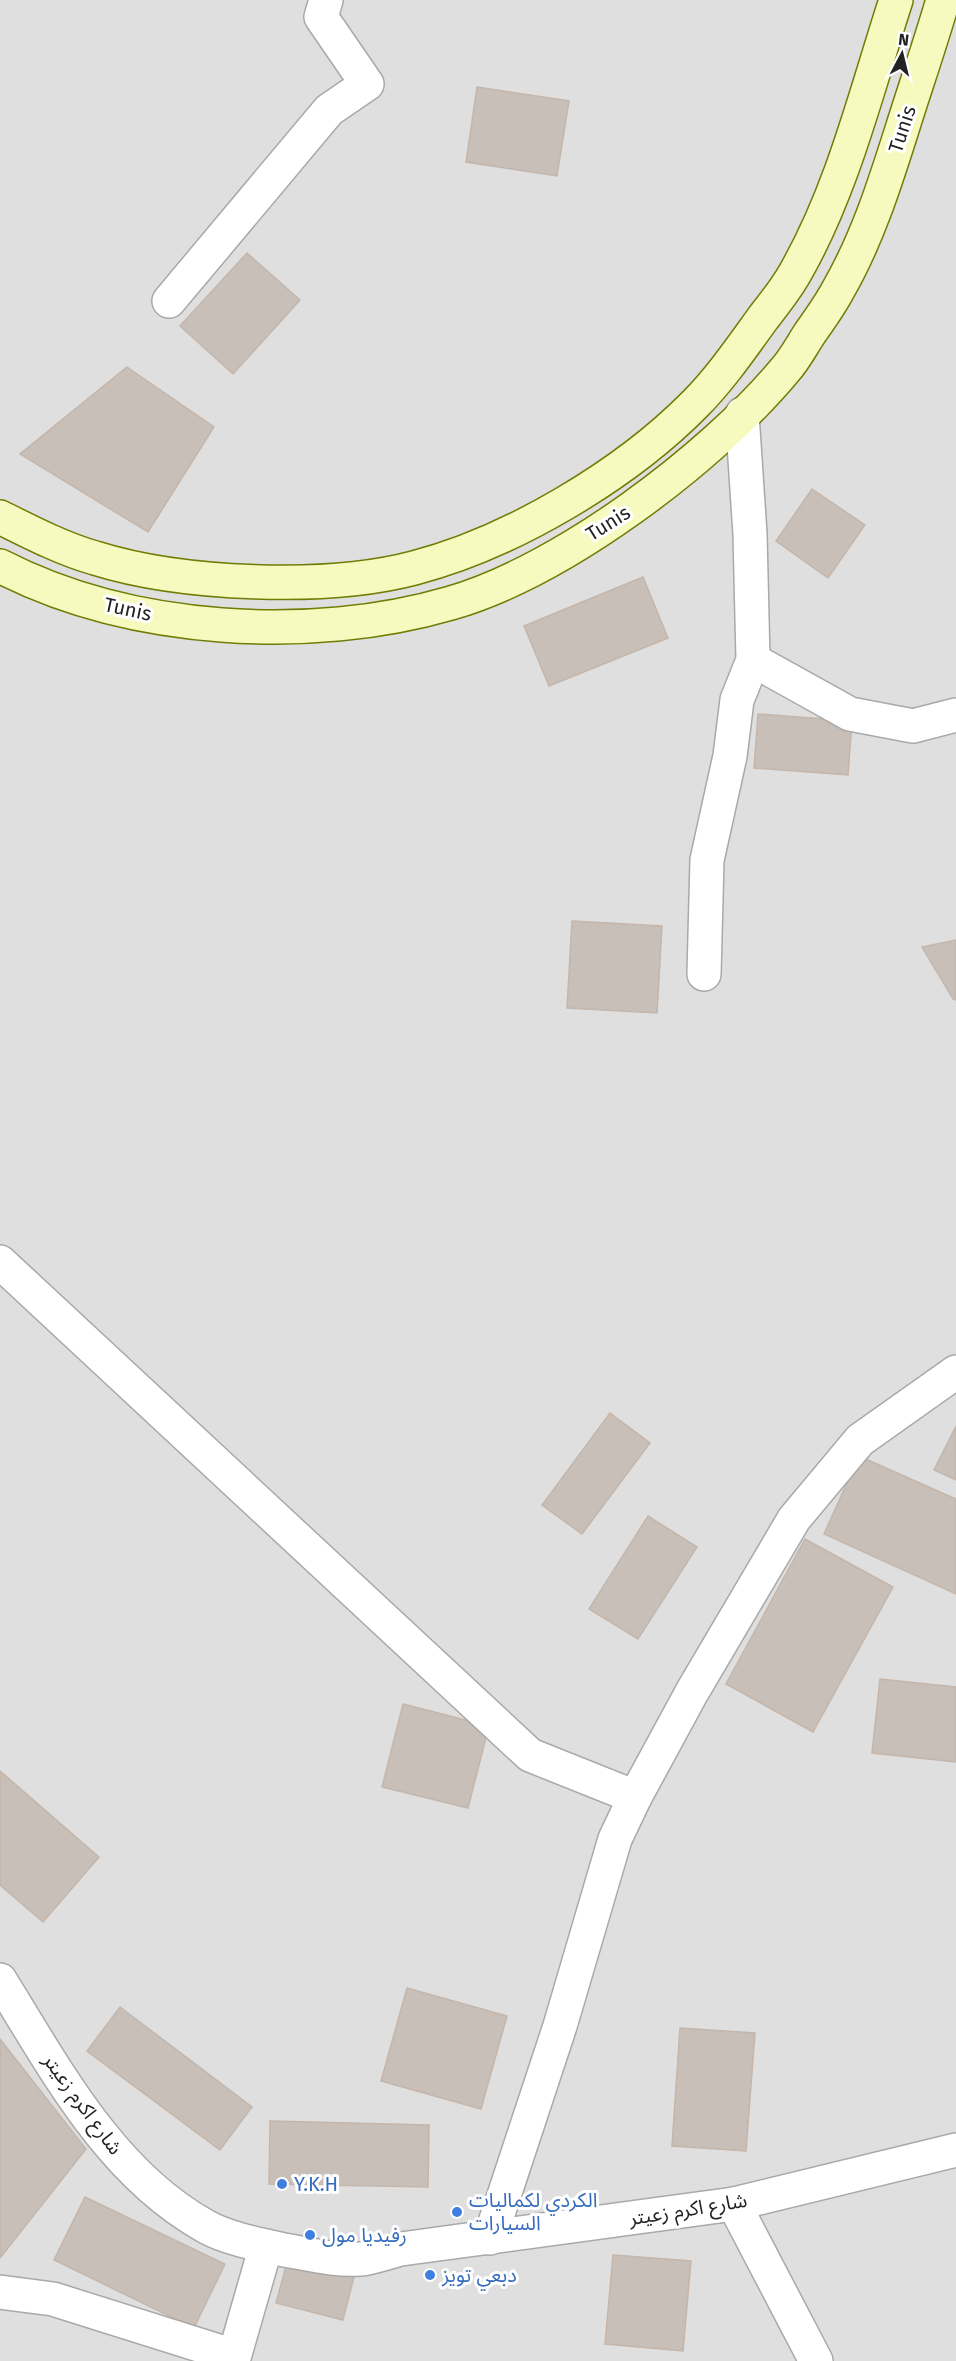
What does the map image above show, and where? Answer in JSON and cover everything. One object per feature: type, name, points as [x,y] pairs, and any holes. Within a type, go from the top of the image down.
[{"type":"main road","points":[[0,517],[94,558],[159,572],[256,581],[327,582],[414,569],[490,543],[561,504],[631,461],[696,404],[748,340],[794,275],[834,195],[896,0]]},
{"type":"main road","name":"Tunis","points":[[0,566],[32,583],[104,605],[188,622],[273,629],[362,621],[452,603],[535,568],[635,506],[694,459],[786,369],[839,289],[879,203],[943,0]]},
{"type":"street","points":[[169,301],[329,110],[367,84],[321,17],[326,0]]},
{"type":"street","points":[[704,974],[707,860],[730,756],[737,700],[753,660],[750,534],[742,414]]},
{"type":"street","points":[[753,660],[850,714],[913,726],[956,715]]},
{"type":"street","points":[[0,1262],[530,1755],[635,1797]]},
{"type":"street","points":[[490,2238],[560,2026],[615,1839],[635,1797],[692,1692],[794,1519],[860,1440],[956,1372]]},
{"type":"street","name":"شارع اكرم زعيتر","points":[[0,1980],[51,2062],[102,2136],[145,2182],[206,2227],[266,2246],[316,2256],[361,2259],[401,2249],[734,2204],[956,2150]]},
{"type":"street","points":[[734,2204],[816,2361]]},
{"type":"street","points":[[0,2292],[53,2299],[233,2359],[266,2246]]},
{"type":"shaded area","points":[[0,0],[956,0],[956,2361],[0,2361]]},
{"type":"building","points":[[477,87],[569,101],[557,176],[466,162]]},
{"type":"building","points":[[247,253],[300,300],[233,374],[180,326]]},
{"type":"building","points":[[127,367],[214,427],[148,532],[20,454]]},
{"type":"building","points":[[812,489],[865,525],[828,578],[776,541]]},
{"type":"building","points":[[643,577],[668,638],[549,686],[524,626]]},
{"type":"building","points":[[758,714],[852,721],[848,775],[754,768]]},
{"type":"building","points":[[572,921],[662,926],[657,1013],[567,1008]]},
{"type":"building","points":[[956,940],[956,1000],[953,999],[922,947]]},
{"type":"building","points":[[610,1413],[650,1443],[582,1534],[542,1505]]},
{"type":"building","points":[[956,1426],[956,1480],[934,1470]]},
{"type":"building","points":[[859,1456],[956,1499],[956,1594],[824,1534]]},
{"type":"building","points":[[648,1516],[697,1547],[638,1639],[589,1609]]},
{"type":"building","points":[[805,1539],[893,1587],[813,1732],[726,1684]]},
{"type":"building","points":[[880,1679],[956,1687],[956,1762],[872,1753]]},
{"type":"building","points":[[403,1704],[489,1726],[468,1808],[382,1787]]},
{"type":"building","points":[[0,1771],[99,1857],[43,1922],[0,1885]]},
{"type":"building","points":[[407,1988],[507,2016],[481,2109],[381,2081]]},
{"type":"building","points":[[120,2007],[252,2107],[220,2150],[87,2051]]},
{"type":"building","points":[[680,2028],[755,2033],[746,2151],[672,2146]]},
{"type":"building","points":[[0,2039],[86,2149],[0,2258]]},
{"type":"building","points":[[270,2121],[429,2125],[428,2187],[269,2184]]},
{"type":"building","points":[[85,2197],[225,2264],[194,2328],[54,2260]]},
{"type":"building","points":[[613,2255],[691,2261],[683,2351],[605,2344]]},
{"type":"building","points":[[288,2259],[354,2277],[343,2320],[276,2303]]},
{"type":"place","name":"Y.K.H","points":[[282,2184]]},
{"type":"place","name":"الكردي لكماليات السيارات","points":[[457,2212]]},
{"type":"place","name":"رفيديا مول","points":[[310,2235]]},
{"type":"place","name":"دبعي تويز","points":[[430,2275]]}]
